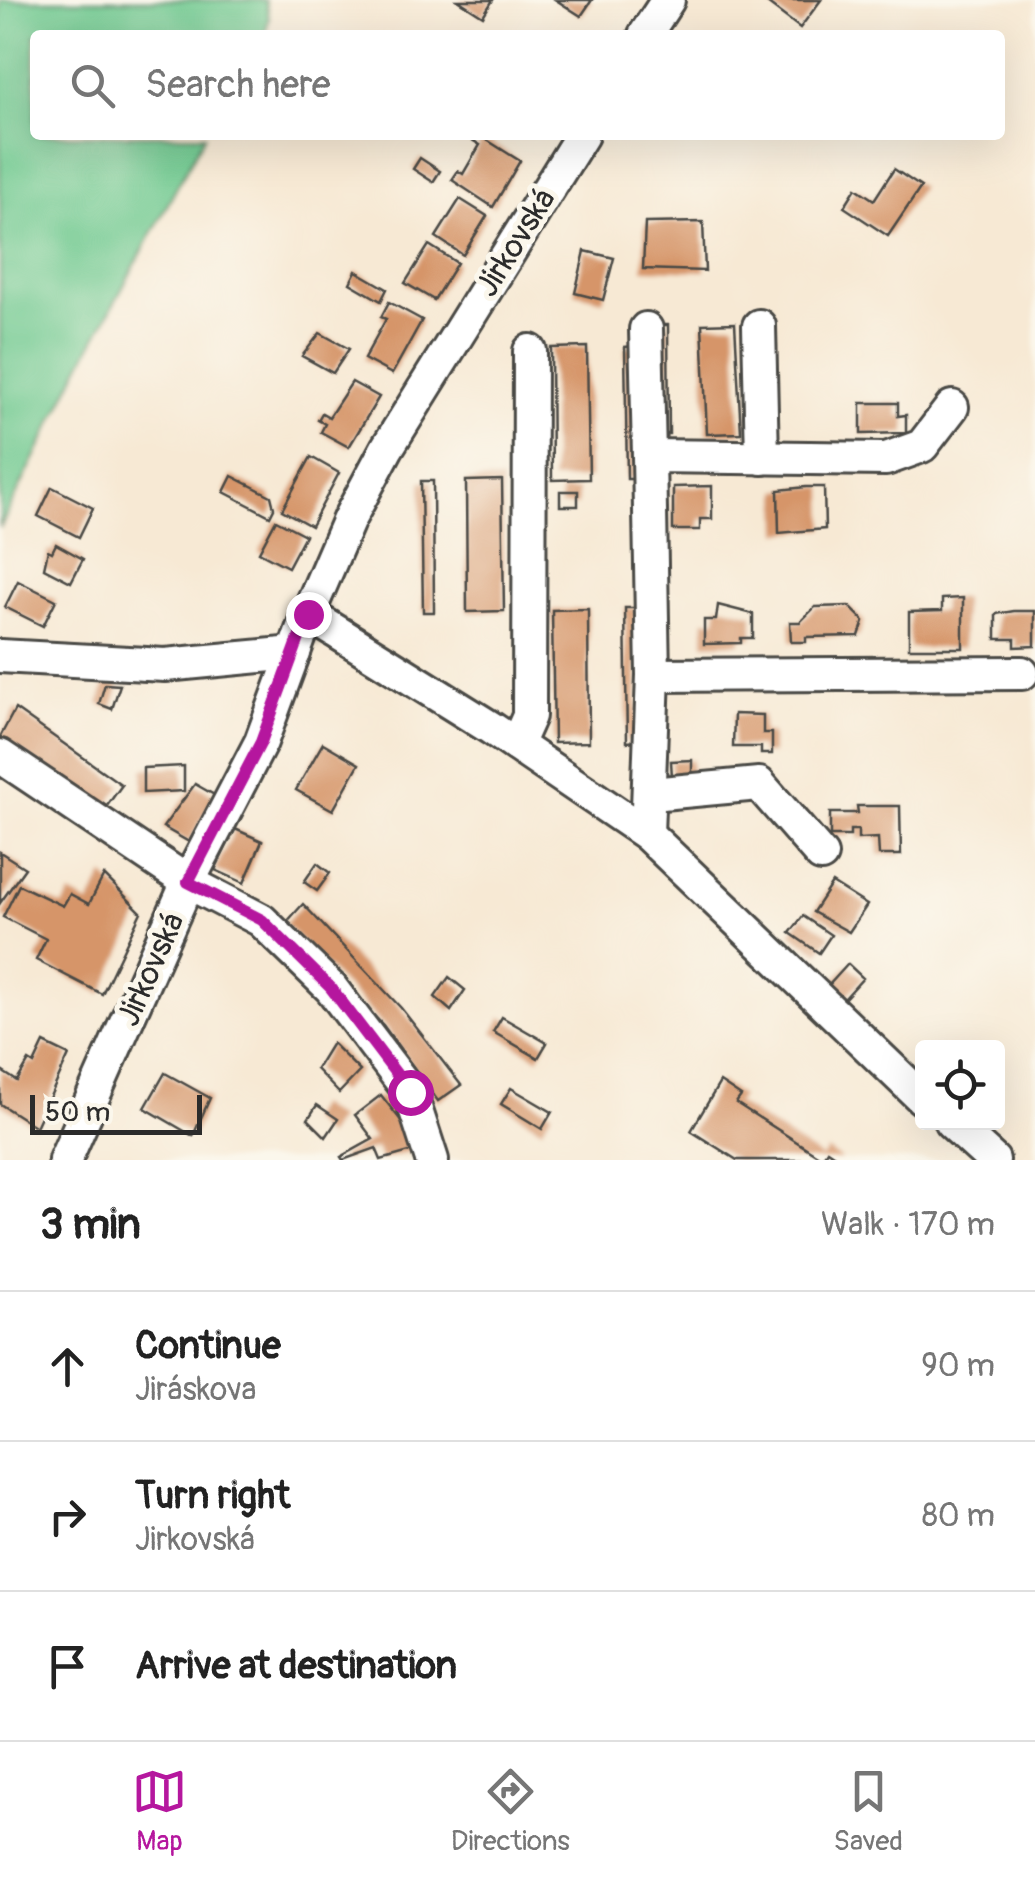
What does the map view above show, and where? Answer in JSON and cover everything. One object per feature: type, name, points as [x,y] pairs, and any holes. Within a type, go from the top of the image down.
[{"type":"street","points":[[648,30],[668,0]]},
{"type":"street","name":"Jirkovská","points":[[64,1160],[188,882],[261,742],[308,614],[349,520],[388,448],[579,140]]},
{"type":"street","points":[[760,326],[762,458]]},
{"type":"street","points":[[646,329],[653,675],[647,834]]},
{"type":"street","points":[[516,745],[529,716],[530,351]]},
{"type":"street","points":[[649,456],[886,459],[922,446],[952,408]]},
{"type":"street","points":[[308,614],[516,745],[647,834],[915,1092]]},
{"type":"street","points":[[0,656],[165,665],[294,653]]},
{"type":"street","points":[[653,675],[1022,673]]},
{"type":"street","points":[[0,756],[188,882],[262,920],[331,988],[410,1092],[432,1160]]},
{"type":"street","points":[[651,794],[758,784],[820,856]]},
{"type":"street","points":[[960,1130],[993,1160]]},
{"type":"green space","points":[[0,0],[265,0],[269,18],[266,30],[30,30],[30,140],[202,140],[80,367],[0,528]]},
{"type":"building","points":[[458,0],[493,0],[483,16]]},
{"type":"building","points":[[556,0],[592,0],[581,16]]},
{"type":"building","points":[[763,0],[821,0],[800,28]]},
{"type":"building","points":[[472,140],[487,140],[520,161],[493,207],[452,180],[458,171],[463,174],[480,145]]},
{"type":"building","points":[[420,158],[440,171],[433,182],[413,169]]},
{"type":"building","points":[[894,169],[921,187],[888,236],[844,207],[856,188],[874,200]]},
{"type":"building","points":[[460,199],[487,216],[463,255],[436,237]]},
{"type":"building","points":[[703,222],[705,271],[643,269],[645,223]]},
{"type":"building","points":[[429,245],[457,263],[434,300],[405,283]]},
{"type":"building","points":[[585,251],[614,258],[603,300],[575,293]]},
{"type":"building","points":[[356,271],[387,289],[381,301],[350,283]]},
{"type":"building","points":[[389,302],[422,320],[392,374],[364,359],[386,319],[381,317]]},
{"type":"building","points":[[735,323],[741,433],[707,434],[702,324]]},
{"type":"building","points":[[657,325],[668,325],[669,434],[658,434]]},
{"type":"building","points":[[320,333],[349,349],[333,373],[302,356]]},
{"type":"building","points":[[635,346],[637,479],[627,479],[625,347]]},
{"type":"building","points":[[587,347],[589,479],[552,480],[551,348]]},
{"type":"building","points":[[352,382],[379,397],[349,447],[321,432],[325,424],[318,420],[322,413],[329,417]]},
{"type":"building","points":[[861,403],[898,403],[898,416],[906,415],[906,433],[861,434]]},
{"type":"building","points":[[311,457],[339,473],[311,526],[282,510]]},
{"type":"building","points":[[232,476],[271,496],[274,508],[270,516],[224,492]]},
{"type":"building","points":[[502,480],[504,611],[467,612],[466,481]]},
{"type":"building","points":[[421,481],[433,481],[434,612],[423,612]]},
{"type":"building","points":[[712,486],[712,519],[700,519],[700,530],[673,530],[673,487]]},
{"type":"building","points":[[52,487],[93,508],[79,537],[38,516]]},
{"type":"building","points":[[824,487],[825,529],[779,533],[778,490]]},
{"type":"building","points":[[560,491],[578,491],[578,506],[560,506]]},
{"type":"building","points":[[276,520],[305,535],[288,567],[259,552]]},
{"type":"building","points":[[56,544],[83,559],[71,582],[44,568],[48,550],[52,552]]},
{"type":"building","points":[[18,581],[56,600],[43,626],[5,607]]},
{"type":"building","points":[[963,598],[963,648],[909,648],[909,612],[942,611],[942,599]]},
{"type":"building","points":[[718,605],[753,614],[753,638],[741,638],[741,643],[704,644],[704,620],[716,620]]},
{"type":"building","points":[[849,606],[864,621],[859,636],[806,637],[806,642],[791,642],[790,622],[800,622],[815,607]]},
{"type":"building","points":[[625,608],[636,608],[638,741],[627,742]]},
{"type":"building","points":[[588,609],[589,742],[554,743],[552,610]]},
{"type":"building","points":[[1035,611],[1035,646],[1015,647],[1015,639],[996,639],[996,614]]},
{"type":"building","points":[[105,684],[120,685],[112,709],[99,704]]},
{"type":"building","points":[[15,709],[122,785],[104,810],[0,737]]},
{"type":"building","points":[[734,714],[763,715],[763,733],[772,733],[772,754],[761,754],[761,747],[733,747]]},
{"type":"building","points":[[323,743],[359,764],[333,810],[296,790]]},
{"type":"building","points":[[692,760],[692,777],[672,777],[671,761]]},
{"type":"building","points":[[184,766],[184,791],[143,793],[143,768]]},
{"type":"building","points":[[195,784],[216,796],[189,842],[163,827]]},
{"type":"building","points":[[857,806],[900,806],[901,855],[879,855],[878,838],[858,839],[858,830],[850,830],[850,836],[830,836],[830,813],[858,813]]},
{"type":"building","points":[[235,829],[262,841],[244,883],[215,870]]},
{"type":"building","points":[[0,852],[25,868],[0,903]]},
{"type":"building","points":[[317,863],[330,873],[317,891],[304,882]]},
{"type":"building","points":[[104,875],[141,912],[102,994],[36,960],[46,939],[3,917],[19,885],[63,906],[70,894],[89,904]]},
{"type":"building","points":[[832,883],[867,905],[849,932],[813,912]]},
{"type":"building","points":[[303,904],[401,1008],[461,1085],[438,1101],[383,1025],[285,924]]},
{"type":"building","points":[[803,916],[831,935],[819,953],[790,933]]},
{"type":"building","points":[[848,964],[863,978],[844,999],[829,985]]},
{"type":"building","points":[[449,977],[465,990],[451,1011],[435,997]]},
{"type":"building","points":[[502,1017],[547,1043],[538,1058],[493,1032]]},
{"type":"building","points":[[44,1043],[69,1055],[36,1127],[0,1104],[0,1070],[17,1081],[29,1061],[34,1064]]},
{"type":"building","points":[[332,1043],[360,1071],[339,1093],[316,1069]]},
{"type":"building","points":[[165,1073],[210,1098],[193,1136],[145,1108]]},
{"type":"building","points":[[720,1082],[741,1096],[736,1103],[822,1158],[827,1150],[842,1160],[737,1160],[691,1131]]},
{"type":"building","points":[[511,1088],[552,1112],[542,1129],[501,1104]]},
{"type":"building","points":[[381,1095],[402,1122],[413,1151],[381,1160],[376,1148],[343,1160],[341,1157],[373,1139],[355,1115]]},
{"type":"building","points":[[317,1105],[338,1119],[326,1137],[308,1119]]},
{"type":"route","points":[[308,614],[261,742],[188,882],[262,920],[331,988],[410,1092]]}]
